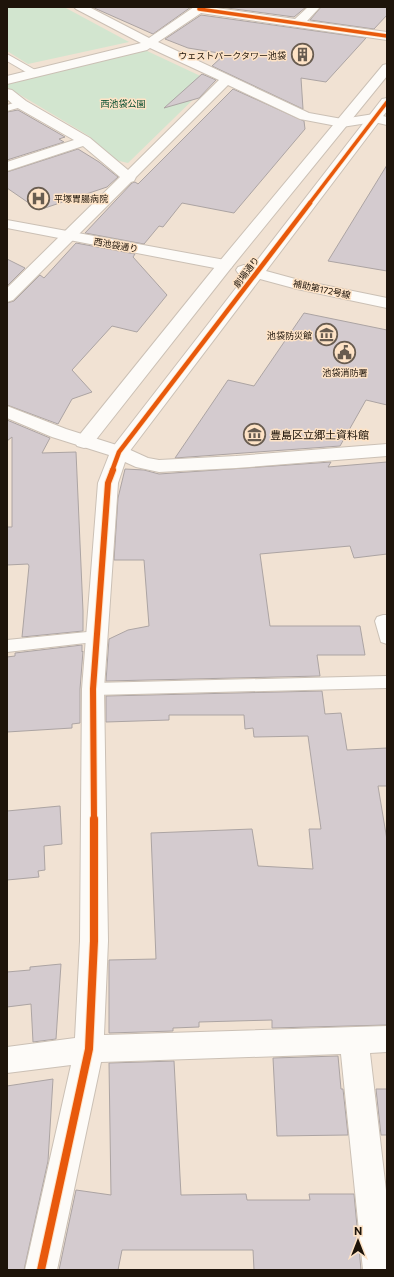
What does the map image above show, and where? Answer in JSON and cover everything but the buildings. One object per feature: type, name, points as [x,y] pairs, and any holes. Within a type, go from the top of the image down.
[{"type":"street","points":[[80,7],[226,80],[305,116],[342,123],[381,120]]},
{"type":"street","points":[[298,23],[314,7]]},
{"type":"street","points":[[7,80],[143,47],[201,8],[387,36]]},
{"type":"street","name":"劇場通り","points":[[84,442],[225,265],[387,68]]},
{"type":"street","points":[[7,298],[226,80]]},
{"type":"street","points":[[7,92],[22,104],[85,141],[128,178]]},
{"type":"street","name":"劇場通り","points":[[41,1270],[89,1049],[94,941],[93,689],[108,483],[119,452],[257,273],[381,120],[387,102]]},
{"type":"street","points":[[7,167],[85,141]]},
{"type":"street","name":"西池袋通り","points":[[7,224],[225,265],[257,273]]},
{"type":"street","name":"補助第172号線","points":[[257,273],[297,284],[387,304]]},
{"type":"street","points":[[7,411],[84,442],[119,452],[143,463],[159,466],[236,462],[387,450]]},
{"type":"street","points":[[7,1060],[89,1049],[387,1039]]},
{"type":"street","points":[[354,1040],[379,1270]]},
{"type":"lane","points":[[7,57],[34,73]]},
{"type":"lane","points":[[7,108],[22,104]]},
{"type":"lane","points":[[387,620],[383,621],[387,638]]},
{"type":"lane","points":[[7,646],[97,637]]},
{"type":"lane","points":[[93,689],[387,682]]},
{"type":"green space","points":[[7,7],[64,7],[129,42],[28,64],[7,51]]},
{"type":"green space","name":"西池袋公園","points":[[145,50],[209,80],[209,84],[128,163],[115,160],[89,136],[7,87],[7,82]]},
{"type":"cycle path","points":[[199,9],[387,36]]},
{"type":"cycle path","points":[[41,1270],[89,1049],[94,941],[93,689],[108,483],[119,452],[387,102]]},
{"type":"place","name":"ウェストパークタワー池袋","points":[[302,55]]},
{"type":"place","name":"平塚胃腸病院","points":[[38,198]]},
{"type":"place","name":"池袋防災館","points":[[327,335]]},
{"type":"place","name":"池袋消防署","points":[[345,353]]},
{"type":"place","name":"豊島区立郷土資料館","points":[[254,434]]}]
